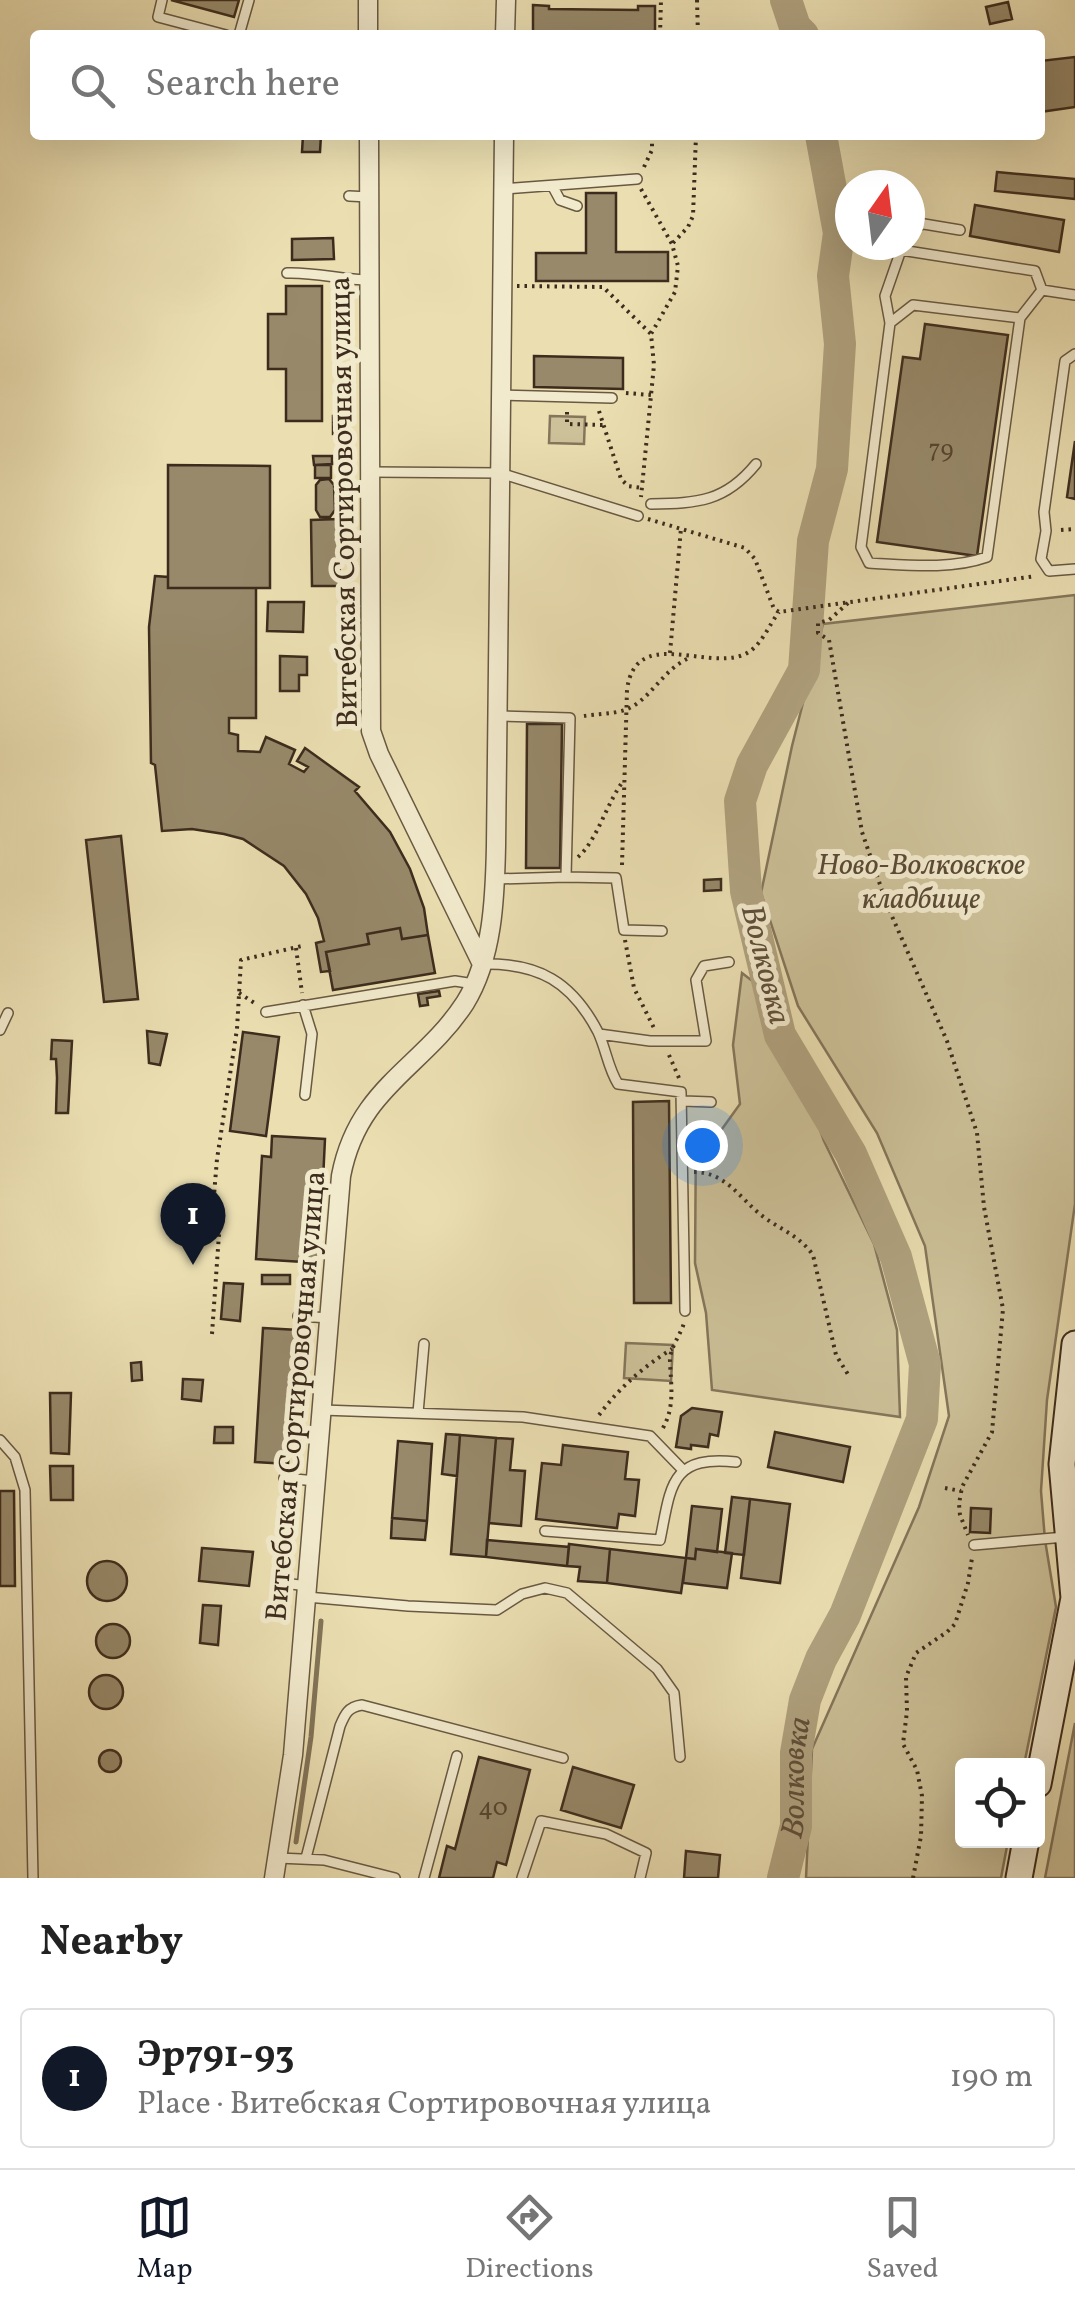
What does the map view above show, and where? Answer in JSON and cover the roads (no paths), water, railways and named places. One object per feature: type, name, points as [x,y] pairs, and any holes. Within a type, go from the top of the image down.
[{"type":"street","points":[[368,0],[368,30]]},
{"type":"street","points":[[505,30],[506,0]]},
{"type":"street","name":"Витебская Сортировочная улица","points":[[369,140],[371,731],[482,964]]},
{"type":"street","name":"Витебская Сортировочная улица","points":[[274,1878],[292,1755],[346,1148],[380,1094],[464,1005],[482,964],[495,879],[504,140]]},
{"type":"street","points":[[1043,1758],[1074,1598],[1062,1464],[1075,1344]]},
{"type":"street","points":[[1019,1878],[1025,1848]]},
{"type":"lane","points":[[162,0],[158,18],[206,30]]},
{"type":"lane","points":[[240,30],[249,0]]},
{"type":"lane","points":[[504,188],[638,179]]},
{"type":"lane","points":[[553,187],[560,200],[577,206]]},
{"type":"lane","points":[[349,196],[369,197]]},
{"type":"lane","points":[[925,224],[960,230]]},
{"type":"lane","points":[[925,252],[1034,271],[1042,290]]},
{"type":"lane","points":[[896,260],[885,296],[890,323],[860,547],[869,564],[932,566],[971,563],[987,557],[1020,318],[1042,290]]},
{"type":"lane","points":[[287,272],[319,272],[349,280],[370,280]]},
{"type":"lane","points":[[1042,290],[1075,294]]},
{"type":"lane","points":[[890,323],[913,306],[1020,318]]},
{"type":"lane","points":[[1075,354],[1064,361],[1041,560],[1050,571],[1075,570]]},
{"type":"lane","points":[[501,395],[612,398]]},
{"type":"lane","points":[[651,504],[690,503],[720,496],[738,486],[756,464]]},
{"type":"lane","points":[[368,472],[500,474],[638,516]]},
{"type":"lane","points":[[497,716],[570,718],[566,877]]},
{"type":"lane","points":[[495,879],[616,878],[624,930],[662,931]]},
{"type":"lane","points":[[599,1034],[706,1041],[696,980],[704,966],[728,962]]},
{"type":"lane","points":[[482,964],[530,966],[577,1001],[599,1034],[618,1084],[711,1102]]},
{"type":"lane","points":[[266,1012],[455,981],[474,984]]},
{"type":"lane","points":[[303,1005],[312,1034],[306,1095]]},
{"type":"lane","points":[[0,1030],[8,1013]]},
{"type":"lane","points":[[682,1097],[684,1311]]},
{"type":"lane","points":[[298,1316],[330,1318]]},
{"type":"lane","points":[[418,1413],[424,1344]]},
{"type":"lane","points":[[322,1410],[523,1417],[650,1436],[682,1470]]},
{"type":"lane","points":[[0,1440],[15,1456],[26,1490],[33,1878]]},
{"type":"lane","points":[[545,1532],[660,1540],[671,1488],[682,1470],[711,1459],[736,1462]]},
{"type":"lane","points":[[284,1478],[316,1481]]},
{"type":"lane","points":[[974,1545],[1069,1536]]},
{"type":"lane","points":[[282,1583],[308,1591],[408,1606],[497,1610],[522,1594],[545,1588],[567,1593],[657,1669],[674,1693],[680,1757]]},
{"type":"lane","points":[[306,1858],[340,1726],[352,1706],[362,1705],[563,1758]]},
{"type":"lane","points":[[424,1878],[457,1756]]},
{"type":"lane","points":[[522,1878],[541,1821],[606,1834],[646,1852],[640,1878]]},
{"type":"lane","points":[[278,1858],[306,1858],[396,1878]]},
{"type":"waterway","name":"Волковка","points":[[786,0],[798,30]]},
{"type":"waterway","name":"Волковка","points":[[783,1878],[796,1826],[796,1753],[805,1700],[845,1615],[922,1419],[925,1364],[896,1257],[851,1154],[780,1035],[746,891],[740,801],[752,765],[804,670],[813,541],[832,469],[840,344],[833,276],[839,233],[822,140]]},
{"type":"waterway","points":[[296,1842],[311,1737],[321,1621]]},
{"type":"place","name":"Эр791-93","points":[[193,1265]]},
{"type":"park label","name":"Ново-Волковское кладбище","points":[[921,883]]}]
